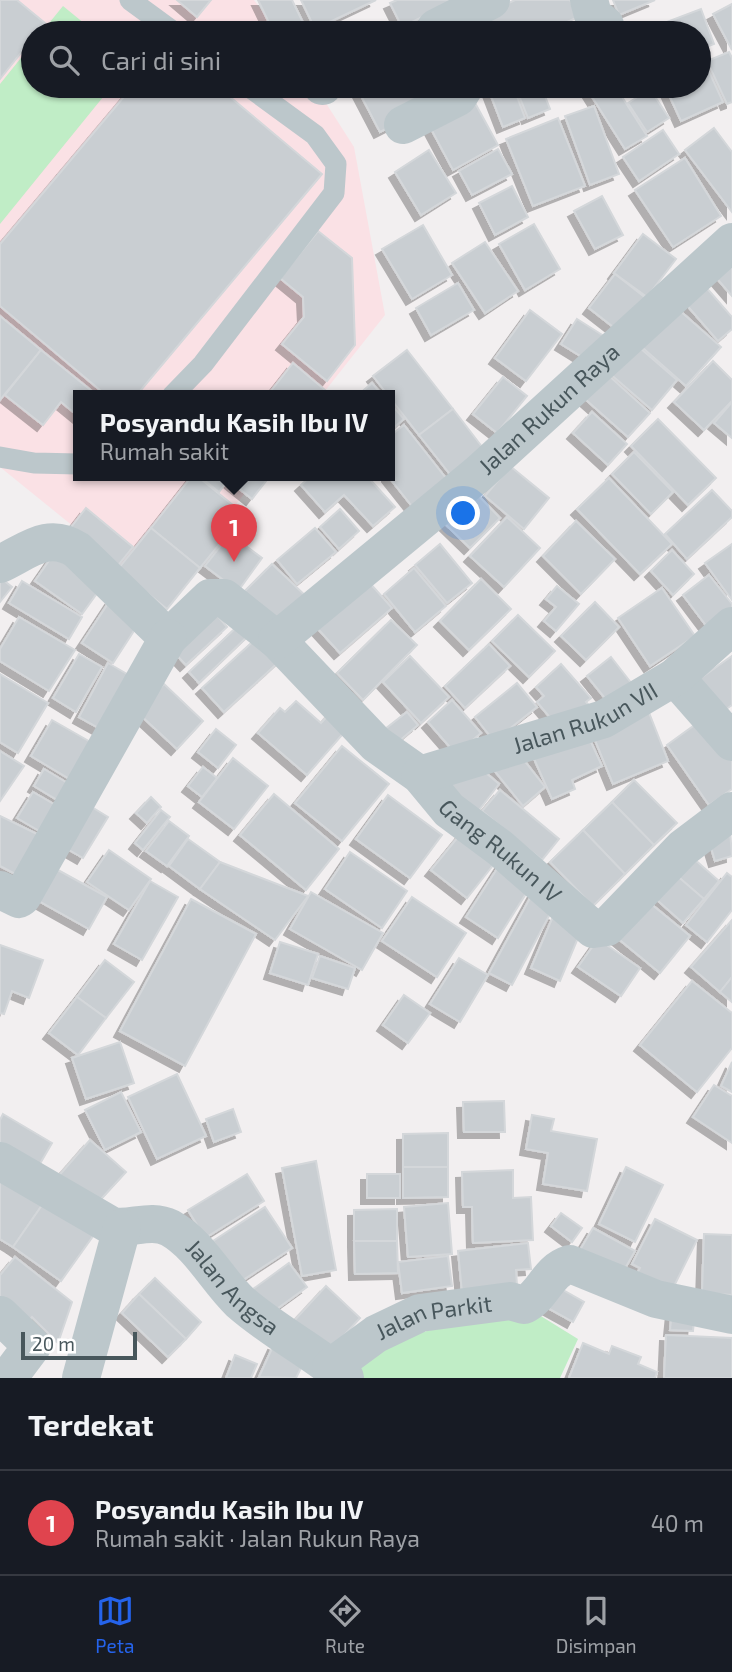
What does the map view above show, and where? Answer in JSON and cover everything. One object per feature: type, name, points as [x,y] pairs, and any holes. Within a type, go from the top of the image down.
[{"type":"street","points":[[452,21],[491,0]]},
{"type":"street","points":[[402,125],[456,98]]},
{"type":"street","name":"Jalan Rukun Raya","points":[[277,640],[487,465],[732,242]]},
{"type":"street","points":[[0,564],[36,546],[64,541],[77,550],[168,638]]},
{"type":"street","points":[[0,890],[19,899],[22,897],[168,638],[210,598],[216,596],[277,640]]},
{"type":"street","name":"Jalan Rukun VII","points":[[420,775],[604,719],[675,677],[732,626]]},
{"type":"street","name":"Gang Rukun IV","points":[[277,640],[376,744],[420,775],[449,810],[500,848],[593,929],[607,927],[683,848],[732,811]]},
{"type":"street","points":[[675,677],[732,742]]},
{"type":"street","points":[[0,1161],[117,1228],[81,1378]]},
{"type":"street","name":"Jalan Angsa","points":[[117,1228],[144,1224],[168,1227],[195,1249],[238,1300],[272,1329],[338,1372]]},
{"type":"street","name":"Jalan Parkit","points":[[338,1372],[376,1334],[420,1313],[510,1301],[524,1305],[532,1301],[559,1267],[570,1264],[656,1299],[732,1315]]},
{"type":"street","points":[[0,1315],[32,1346],[31,1351],[8,1378]]},
{"type":"lane","points":[[130,0],[159,21]]},
{"type":"lane","points":[[178,390],[203,364],[334,193],[336,164],[315,135],[264,98]]},
{"type":"lane","points":[[0,457],[34,463],[73,464]]},
{"type":"shaded area","points":[[0,0],[254,0],[269,21],[21,21],[21,98],[323,98],[354,147],[385,315],[326,390],[73,390],[73,481],[254,481],[163,599],[0,467]]},
{"type":"green space","points":[[63,6],[81,21],[51,21]]},
{"type":"green space","points":[[21,58],[21,98],[102,98],[0,224],[0,84]]},
{"type":"green space","points":[[523,1305],[578,1339],[560,1378],[364,1378],[345,1361],[416,1334]]},
{"type":"building","points":[[0,0],[17,0],[43,21],[21,21],[21,53],[0,79]]},
{"type":"building","points":[[177,0],[211,0],[197,17]]},
{"type":"building","points":[[258,0],[292,0],[302,21],[268,21]]},
{"type":"building","points":[[301,0],[376,0],[332,21],[311,21]]},
{"type":"building","points":[[397,0],[457,0],[414,21],[399,21],[390,3]]},
{"type":"building","points":[[515,0],[570,0],[578,17],[570,21],[472,21]]},
{"type":"building","points":[[613,0],[655,0],[619,15]]},
{"type":"building","points":[[732,4],[732,50],[713,14]]},
{"type":"building","points":[[701,9],[705,21],[669,21]]},
{"type":"building","points":[[729,52],[732,58],[732,102],[727,104],[711,70],[711,59]]},
{"type":"building","points":[[711,76],[723,102],[681,121],[670,98],[711,98]]},
{"type":"building","points":[[123,98],[231,98],[322,174],[141,390],[100,390],[0,306],[0,244]]},
{"type":"building","points":[[362,98],[447,98],[380,132]]},
{"type":"building","points":[[492,98],[518,98],[525,118],[503,127]]},
{"type":"building","points":[[520,98],[546,98],[550,109],[528,118]]},
{"type":"building","points":[[593,98],[623,98],[647,136],[625,149]]},
{"type":"building","points":[[636,98],[656,98],[669,118],[647,132],[628,103]]},
{"type":"building","points":[[474,101],[498,145],[453,170],[429,125]]},
{"type":"building","points":[[594,106],[619,174],[590,185],[565,116]]},
{"type":"building","points":[[558,118],[585,186],[533,206],[506,139]]},
{"type":"building","points":[[714,128],[732,152],[732,212],[685,150]]},
{"type":"building","points":[[663,130],[679,154],[639,181],[623,157]]},
{"type":"building","points":[[498,149],[512,174],[472,195],[459,171]]},
{"type":"building","points":[[429,150],[456,193],[421,215],[395,172]]},
{"type":"building","points":[[685,158],[721,216],[673,247],[635,190]]},
{"type":"building","points":[[512,186],[528,217],[495,235],[479,203]]},
{"type":"building","points":[[602,196],[623,235],[595,249],[574,211]]},
{"type":"building","points":[[534,224],[560,269],[525,290],[499,244]]},
{"type":"building","points":[[423,225],[452,275],[412,299],[382,249]]},
{"type":"building","points":[[318,231],[352,258],[355,345],[327,381],[282,344],[304,317],[303,297],[280,278]]},
{"type":"building","points":[[643,234],[676,259],[647,297],[614,273]]},
{"type":"building","points":[[485,242],[518,291],[485,313],[452,263]]},
{"type":"building","points":[[732,245],[732,296],[707,267]]},
{"type":"building","points":[[615,274],[647,299],[621,333],[589,308]]},
{"type":"building","points":[[698,278],[732,317],[732,329],[718,341],[678,295]]},
{"type":"building","points":[[458,283],[474,310],[431,335],[416,308]]},
{"type":"building","points":[[670,302],[721,347],[686,386],[635,341]]},
{"type":"building","points":[[530,310],[562,334],[526,381],[495,358]]},
{"type":"building","points":[[0,316],[41,350],[0,400]]},
{"type":"building","points":[[577,319],[607,338],[592,363],[561,344]]},
{"type":"building","points":[[633,342],[677,380],[652,410],[608,372]]},
{"type":"building","points":[[41,350],[91,390],[73,390],[73,412],[61,402],[43,425],[5,395]]},
{"type":"building","points":[[407,350],[453,409],[419,435],[395,404],[395,390],[384,390],[373,376]]},
{"type":"building","points":[[713,361],[732,380],[732,401],[704,430],[674,402]]},
{"type":"building","points":[[293,363],[325,390],[272,390]]},
{"type":"building","points":[[607,374],[650,413],[628,437],[585,399]]},
{"type":"building","points":[[503,377],[527,396],[497,433],[473,414]]},
{"type":"building","points":[[372,383],[378,390],[364,390]]},
{"type":"building","points":[[732,402],[732,438],[714,423]]},
{"type":"building","points":[[395,409],[404,419],[395,427]]},
{"type":"building","points":[[453,409],[486,452],[453,478],[419,435]]},
{"type":"building","points":[[592,412],[627,444],[608,465],[573,433]]},
{"type":"building","points":[[658,419],[716,478],[688,505],[631,446]]},
{"type":"building","points":[[404,425],[449,482],[415,510],[392,481],[395,481],[395,432]]},
{"type":"building","points":[[634,452],[673,492],[651,514],[612,474]]},
{"type":"building","points":[[510,466],[549,498],[524,529],[485,496]]},
{"type":"building","points":[[609,478],[672,544],[640,574],[577,509]]},
{"type":"building","points":[[188,481],[203,481],[244,514],[200,568],[151,528]]},
{"type":"building","points":[[205,481],[227,481],[219,492]]},
{"type":"building","points":[[229,481],[266,481],[252,499]]},
{"type":"building","points":[[305,481],[372,481],[395,507],[373,526],[344,495],[325,512],[301,485]]},
{"type":"building","points":[[471,488],[500,518],[470,548],[441,520]]},
{"type":"building","points":[[712,490],[732,511],[732,517],[687,559],[665,534]]},
{"type":"building","points":[[86,508],[133,547],[112,573],[65,535]]},
{"type":"building","points":[[340,509],[359,531],[339,549],[320,527]]},
{"type":"building","points":[[507,517],[540,548],[504,587],[470,556]]},
{"type":"building","points":[[576,521],[615,559],[581,594],[543,556]]},
{"type":"building","points":[[151,528],[200,568],[167,609],[118,569]]},
{"type":"building","points":[[315,528],[336,552],[297,584],[277,560]]},
{"type":"building","points":[[230,534],[262,558],[238,591],[205,566]]},
{"type":"building","points":[[440,544],[472,583],[447,603],[415,565]]},
{"type":"building","points":[[732,544],[732,600],[705,563]]},
{"type":"building","points":[[672,550],[694,574],[673,595],[651,571]]},
{"type":"building","points":[[55,552],[103,585],[82,614],[35,581]]},
{"type":"building","points":[[272,564],[310,600],[279,632],[241,595]]},
{"type":"building","points":[[414,568],[446,606],[415,632],[384,594]]},
{"type":"building","points":[[360,572],[392,608],[340,653],[308,618]]},
{"type":"building","points":[[709,575],[732,604],[732,616],[711,632],[683,595]]},
{"type":"building","points":[[2,579],[12,587],[0,602],[0,582]]},
{"type":"building","points":[[481,579],[511,609],[469,650],[440,621]]},
{"type":"building","points":[[22,581],[82,617],[69,639],[9,603]]},
{"type":"building","points":[[557,586],[579,604],[556,631],[544,621],[556,607],[546,599]]},
{"type":"building","points":[[662,588],[695,636],[650,666],[618,618]]},
{"type":"building","points":[[111,599],[141,620],[113,663],[82,643]]},
{"type":"building","points":[[595,602],[619,627],[586,660],[561,636]]},
{"type":"building","points":[[211,608],[227,627],[186,665],[169,647]]},
{"type":"building","points":[[518,615],[555,651],[529,677],[492,641]]},
{"type":"building","points":[[19,617],[75,650],[49,691],[0,661],[0,649]]},
{"type":"building","points":[[391,620],[417,645],[363,700],[337,673]]},
{"type":"building","points":[[241,623],[251,633],[199,683],[189,672]]},
{"type":"building","points":[[259,636],[281,660],[224,712],[202,688]]},
{"type":"building","points":[[489,644],[510,666],[465,708],[445,686]]},
{"type":"building","points":[[79,654],[102,667],[76,712],[53,698]]},
{"type":"building","points":[[410,656],[449,697],[421,723],[383,682]]},
{"type":"building","points":[[732,656],[732,705],[713,718],[691,685]]},
{"type":"building","points":[[611,657],[632,684],[608,702],[587,676]]},
{"type":"building","points":[[108,663],[134,678],[104,731],[79,717]]},
{"type":"building","points":[[561,664],[591,698],[586,702],[593,710],[558,727],[537,702],[544,696],[536,687]]},
{"type":"building","points":[[0,674],[48,703],[18,753],[0,742]]},
{"type":"building","points":[[517,683],[537,707],[494,741],[475,717]]},
{"type":"building","points":[[164,684],[203,721],[177,749],[137,712]]},
{"type":"building","points":[[452,700],[481,733],[456,754],[428,722]]},
{"type":"building","points":[[296,701],[321,723],[331,712],[348,728],[307,775],[258,733],[280,708],[285,712]]},
{"type":"building","points":[[646,705],[668,761],[613,784],[590,728]]},
{"type":"building","points":[[407,712],[418,725],[392,747],[380,733]]},
{"type":"building","points":[[703,719],[732,760],[732,789],[709,805],[667,745]]},
{"type":"building","points":[[52,720],[94,744],[73,781],[31,756]]},
{"type":"building","points":[[584,727],[602,766],[572,780],[575,789],[552,799],[531,752]]},
{"type":"building","points":[[216,729],[236,745],[218,768],[198,752]]},
{"type":"building","points":[[342,746],[389,784],[342,841],[295,803]]},
{"type":"building","points":[[516,750],[545,787],[523,806],[493,769]]},
{"type":"building","points":[[0,751],[24,766],[0,801]]},
{"type":"building","points":[[233,758],[268,786],[234,829],[199,802]]},
{"type":"building","points":[[473,762],[499,784],[476,814],[440,785]]},
{"type":"building","points":[[203,767],[217,778],[202,797],[188,786]]},
{"type":"building","points":[[44,769],[74,787],[64,804],[34,786]]},
{"type":"building","points":[[634,780],[677,823],[654,845],[612,802]]},
{"type":"building","points":[[500,790],[559,839],[542,860],[482,811]]},
{"type":"building","points":[[33,792],[64,810],[48,836],[17,818]]},
{"type":"building","points":[[274,794],[339,849],[306,890],[240,835]]},
{"type":"building","points":[[388,795],[442,835],[410,878],[356,839]]},
{"type":"building","points":[[151,797],[161,807],[147,823],[136,813]]},
{"type":"building","points":[[82,801],[108,817],[83,858],[57,843]]},
{"type":"building","points":[[612,802],[654,845],[625,874],[583,830]]},
{"type":"building","points":[[161,810],[170,817],[143,850],[135,843]]},
{"type":"building","points":[[0,816],[39,835],[19,876],[0,866]]},
{"type":"building","points":[[169,821],[189,836],[167,866],[146,851]]},
{"type":"building","points":[[583,830],[625,874],[593,906],[550,862]]},
{"type":"building","points":[[463,831],[498,859],[467,898],[431,870]]},
{"type":"building","points":[[730,831],[732,856],[715,861],[708,838]]},
{"type":"building","points":[[188,839],[220,862],[200,889],[169,866]]},
{"type":"building","points":[[109,850],[151,879],[129,910],[87,882]]},
{"type":"building","points":[[684,850],[719,881],[704,899],[668,868]]},
{"type":"building","points":[[350,852],[407,891],[382,928],[325,889]]},
{"type":"building","points":[[502,861],[534,881],[498,938],[466,917]]},
{"type":"building","points":[[220,862],[308,896],[275,940],[200,889]]},
{"type":"building","points":[[47,864],[107,897],[89,929],[30,896]]},
{"type":"building","points":[[668,868],[704,899],[683,923],[648,892]]},
{"type":"building","points":[[727,873],[732,877],[732,910],[707,942],[686,925]]},
{"type":"building","points":[[150,881],[178,897],[142,960],[114,944]]},
{"type":"building","points":[[535,889],[557,901],[512,985],[489,973]]},
{"type":"building","points":[[311,892],[383,933],[362,970],[290,929]]},
{"type":"building","points":[[412,897],[466,933],[437,977],[382,941]]},
{"type":"building","points":[[191,899],[256,934],[185,1066],[120,1031]]},
{"type":"building","points":[[645,899],[690,936],[660,973],[615,936]]},
{"type":"building","points":[[554,914],[583,926],[560,981],[531,968]]},
{"type":"building","points":[[731,921],[732,977],[720,992],[691,967]]},
{"type":"building","points":[[598,939],[640,968],[621,996],[578,967]]},
{"type":"building","points":[[280,942],[318,954],[308,985],[270,973]]},
{"type":"building","points":[[0,945],[43,960],[29,998],[12,991],[4,1014],[0,1013]]},
{"type":"building","points":[[320,956],[355,968],[348,989],[312,978]]},
{"type":"building","points":[[459,958],[488,975],[460,1022],[430,1004]]},
{"type":"building","points":[[105,960],[134,982],[106,1018],[77,997]]},
{"type":"building","points":[[732,977],[732,1002],[720,992]]},
{"type":"building","points":[[692,981],[732,1013],[732,1048],[697,1092],[640,1045]]},
{"type":"building","points":[[404,995],[430,1013],[408,1043],[383,1025]]},
{"type":"building","points":[[77,997],[106,1018],[78,1055],[49,1033]]},
{"type":"building","points":[[120,1042],[134,1083],[86,1099],[72,1058]]},
{"type":"building","points":[[732,1062],[732,1092],[721,1086]]},
{"type":"building","points":[[177,1074],[206,1136],[157,1159],[128,1097]]},
{"type":"building","points":[[714,1085],[732,1096],[732,1143],[693,1117]]},
{"type":"building","points":[[121,1092],[141,1132],[105,1150],[85,1110]]},
{"type":"building","points":[[504,1101],[505,1132],[464,1132],[463,1102]]},
{"type":"building","points":[[233,1109],[241,1132],[214,1142],[206,1119]]},
{"type":"building","points":[[3,1114],[52,1143],[34,1174],[0,1154],[0,1120]]},
{"type":"building","points":[[532,1115],[554,1119],[551,1131],[597,1139],[587,1191],[543,1184],[548,1153],[526,1149]]},
{"type":"building","points":[[448,1133],[448,1167],[403,1167],[403,1134]]},
{"type":"building","points":[[90,1140],[126,1172],[91,1210],[56,1179]]},
{"type":"building","points":[[316,1161],[336,1270],[302,1276],[282,1168]]},
{"type":"building","points":[[403,1167],[448,1167],[448,1197],[403,1198]]},
{"type":"building","points":[[626,1167],[663,1185],[635,1242],[599,1224]]},
{"type":"building","points":[[0,1168],[47,1198],[13,1247],[0,1239]]},
{"type":"building","points":[[513,1170],[513,1198],[531,1197],[533,1240],[473,1243],[472,1207],[463,1207],[462,1172]]},
{"type":"building","points":[[247,1174],[264,1201],[205,1238],[188,1210]]},
{"type":"building","points":[[367,1174],[400,1174],[400,1198],[367,1198]]},
{"type":"building","points":[[47,1198],[96,1232],[61,1281],[13,1247]]},
{"type":"building","points":[[448,1203],[452,1254],[408,1257],[404,1207]]},
{"type":"building","points":[[265,1207],[292,1248],[240,1282],[213,1241]]},
{"type":"building","points":[[397,1209],[397,1241],[354,1241],[354,1210]]},
{"type":"building","points":[[561,1213],[582,1228],[572,1242],[551,1226]]},
{"type":"building","points":[[655,1219],[697,1240],[674,1286],[635,1277],[640,1268],[632,1264]]},
{"type":"building","points":[[593,1228],[635,1251],[619,1279],[577,1255]]},
{"type":"building","points":[[704,1234],[732,1235],[732,1295],[702,1293]]},
{"type":"building","points":[[354,1241],[397,1241],[398,1273],[355,1274]]},
{"type":"building","points":[[528,1243],[531,1269],[516,1270],[517,1286],[462,1292],[458,1251]]},
{"type":"building","points":[[448,1256],[452,1286],[402,1293],[398,1262]]},
{"type":"building","points":[[15,1257],[72,1302],[58,1343],[32,1317],[24,1326],[0,1308],[0,1275]]},
{"type":"building","points":[[289,1263],[307,1287],[267,1316],[249,1292]]},
{"type":"building","points":[[155,1278],[201,1322],[186,1339],[139,1294]]},
{"type":"building","points":[[326,1286],[360,1318],[326,1355],[292,1323]]},
{"type":"building","points":[[556,1286],[584,1302],[573,1322],[544,1306]]},
{"type":"building","points":[[139,1294],[186,1339],[168,1357],[122,1313]]},
{"type":"building","points":[[672,1310],[695,1311],[693,1331],[670,1330]]},
{"type":"building","points":[[666,1335],[732,1338],[732,1378],[664,1378]]},
{"type":"building","points":[[583,1343],[609,1354],[612,1346],[641,1357],[638,1364],[657,1372],[655,1378],[569,1378]]},
{"type":"building","points":[[274,1344],[306,1358],[296,1378],[259,1377]]},
{"type":"building","points":[[235,1355],[257,1364],[251,1378],[226,1378]]},
{"type":"place","name":"Posyandu Kasih Ibu IV","points":[[234,562]]}]
